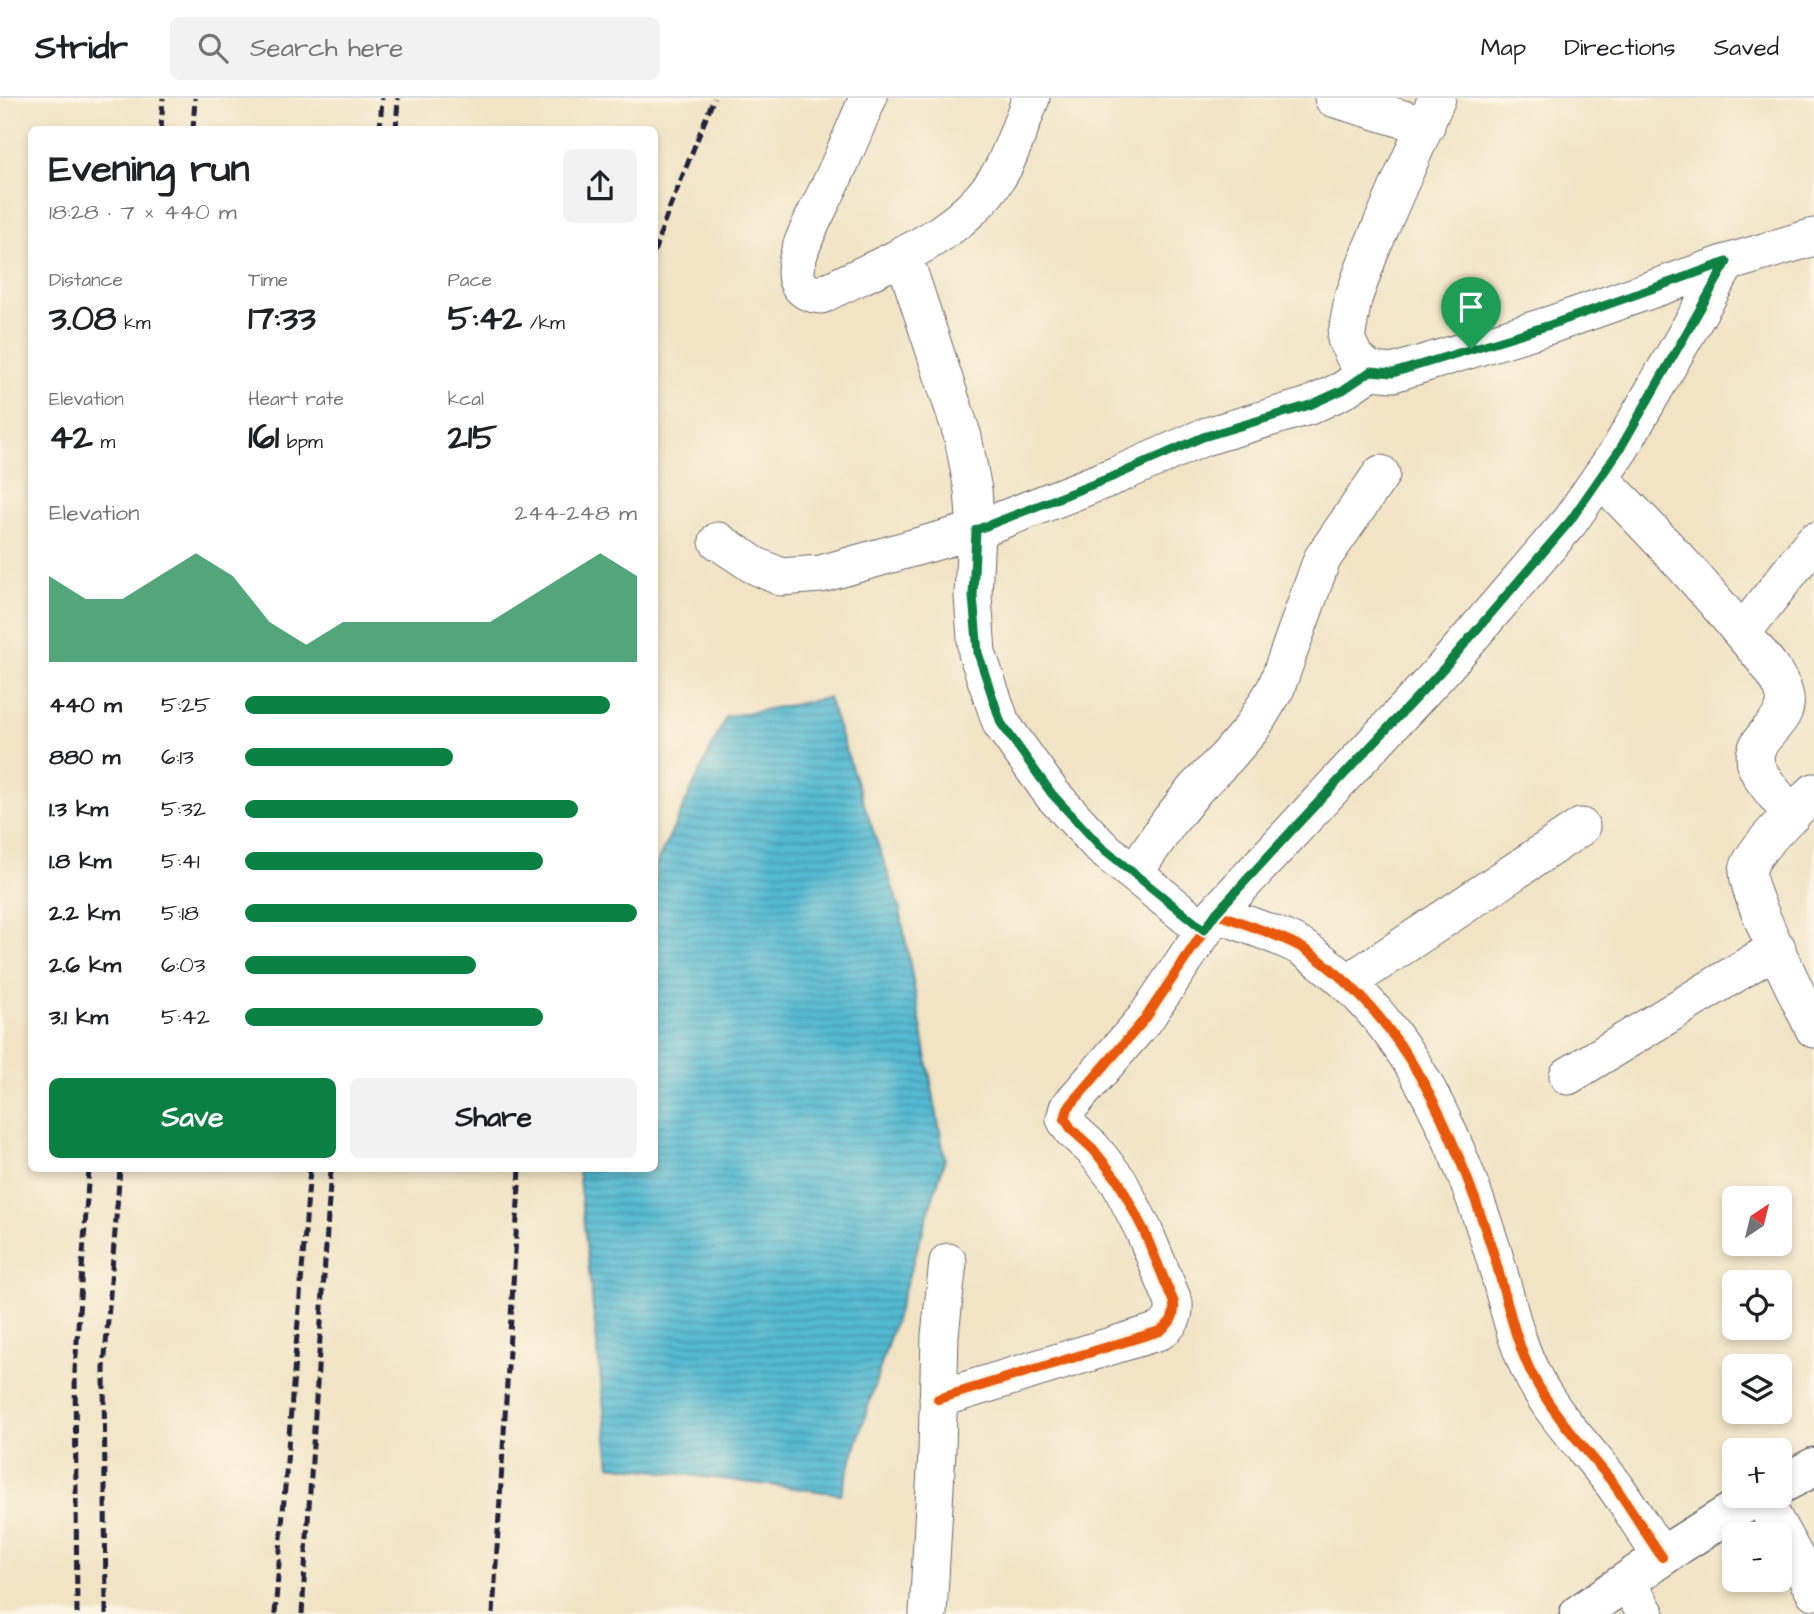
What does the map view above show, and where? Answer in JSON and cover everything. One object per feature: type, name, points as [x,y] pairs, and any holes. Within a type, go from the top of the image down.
[{"type":"highway","points":[[1792,1479],[1814,1467]]},
{"type":"highway","points":[[1578,1614],[1740,1508]]},
{"type":"street","points":[[868,98],[806,236],[796,271],[798,284],[804,290],[821,295],[949,229],[979,202],[1003,168],[1031,98]]},
{"type":"street","points":[[1333,98],[1432,112],[1370,252],[1353,299],[1346,339],[1355,358],[1371,371],[1393,373],[1550,325],[1727,262],[1814,237]]},
{"type":"street","points":[[902,254],[963,436],[973,490],[976,530],[973,596],[978,653],[1001,723],[1052,794],[1101,847],[1134,873],[1210,921],[1302,947],[1349,982],[1389,1028],[1418,1072],[1449,1134],[1476,1199],[1499,1270],[1514,1329],[1535,1380],[1569,1433],[1614,1485],[1662,1557]]},
{"type":"street","points":[[938,1399],[1160,1331],[1175,1315],[1174,1303],[1144,1231],[1119,1182],[1093,1149],[1072,1130],[1065,1119],[1068,1108],[1145,1019],[1210,921],[1512,591],[1570,521],[1620,449],[1727,262]]},
{"type":"street","points":[[718,541],[754,565],[781,577],[821,574],[976,530],[1117,475],[1203,437],[1310,405],[1343,390],[1371,371]]},
{"type":"street","points":[[1134,873],[1196,788],[1251,729],[1276,688],[1322,559],[1381,474]]},
{"type":"street","points":[[1600,478],[1667,545],[1767,664],[1784,692],[1785,706],[1779,719],[1756,747],[1754,754],[1758,771],[1803,803],[1756,852],[1748,870],[1750,886],[1811,1017]]},
{"type":"street","points":[[1742,633],[1814,541]]},
{"type":"street","points":[[1349,982],[1581,827]]},
{"type":"street","points":[[1568,1076],[1777,948]]},
{"type":"street","points":[[928,1614],[940,1335],[948,1262]]},
{"type":"street","points":[[1766,1508],[1814,1591]]},
{"type":"street","points":[[1626,1581],[1646,1614]]},
{"type":"water","points":[[828,698],[900,909],[945,1159],[841,1494],[610,1465],[578,1172],[658,1172],[658,861],[726,717]]},
{"type":"railway","points":[[161,126],[163,98]]},
{"type":"railway","points":[[193,126],[195,98]]},
{"type":"railway","points":[[380,126],[382,98]]},
{"type":"railway","points":[[396,126],[398,98]]},
{"type":"railway","points":[[658,241],[714,98]]},
{"type":"railway","points":[[77,1614],[75,1370],[89,1172]]},
{"type":"railway","points":[[106,1614],[104,1369],[120,1172]]},
{"type":"railway","points":[[275,1614],[310,1172]]},
{"type":"railway","points":[[302,1614],[331,1172]]},
{"type":"railway","points":[[493,1614],[520,1172]]},
{"type":"cycle path","points":[[938,1399],[1160,1331],[1170,1322],[1174,1303],[1144,1231],[1119,1182],[1065,1119],[1068,1108],[1145,1019],[1216,913],[1444,668],[1570,521],[1620,449],[1727,263]]},
{"type":"cycle path","points":[[1216,913],[1304,949],[1340,977],[1372,1008],[1399,1044],[1423,1082],[1462,1164],[1492,1249],[1515,1332],[1535,1380],[1563,1422],[1615,1486],[1662,1557]]},
{"type":"route","points":[[1727,262],[1620,449],[1570,521],[1444,668],[1216,913],[1204,930],[1101,847],[1052,794],[1001,723],[978,653],[973,596],[976,530],[1117,475],[1203,437],[1310,405],[1343,390],[1371,371],[1393,373],[1471,349],[1550,325],[1727,262]]}]
